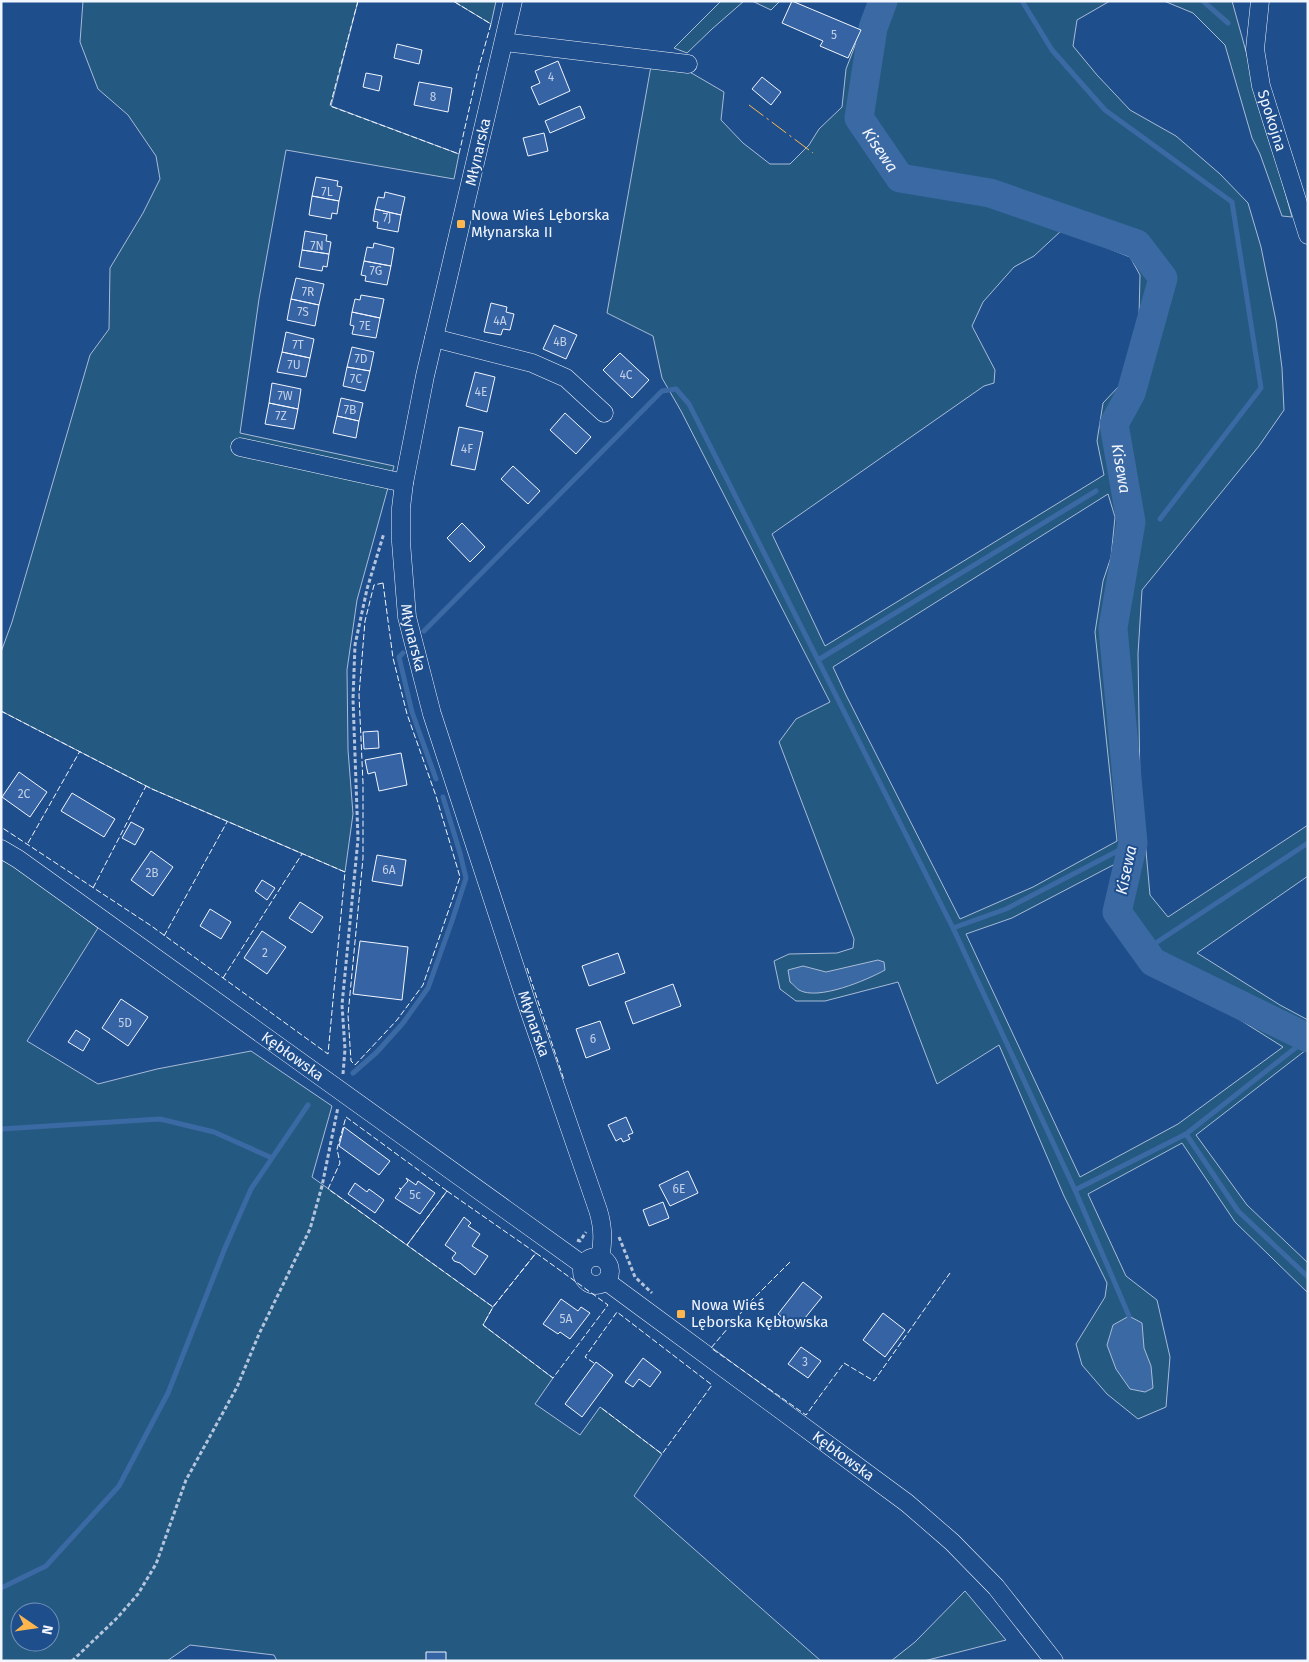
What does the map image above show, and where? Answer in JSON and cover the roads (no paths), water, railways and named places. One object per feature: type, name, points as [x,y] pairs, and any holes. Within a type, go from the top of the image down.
[{"type":"street","name":"Młynarska","points":[[513,1],[434,338],[404,483],[401,542],[407,617],[432,714],[527,1004],[598,1210],[603,1228],[600,1257]]},
{"type":"street","name":"Spokojna","points":[[1259,2],[1254,49],[1261,86],[1308,235]]},
{"type":"street","points":[[504,42],[688,64]]},
{"type":"street","points":[[434,338],[532,363],[566,378],[604,413]]},
{"type":"street","points":[[240,447],[404,483]]},
{"type":"street","name":"Kębłowska","points":[[1,849],[18,859],[583,1265],[582,1276],[585,1281],[595,1285],[606,1281],[914,1510],[952,1542],[996,1587],[1054,1661]]},
{"type":"street","points":[[583,1265],[590,1258],[600,1257],[609,1265],[610,1270],[606,1281]]},
{"type":"waterway","name":"Kisewa","points":[[883,1],[873,28],[859,118],[900,178],[990,193],[1137,244],[1163,278],[1131,393],[1114,424],[1131,522],[1113,628],[1133,843],[1117,912],[1153,962],[1308,1038]]},
{"type":"waterway","points":[[1022,1],[1052,50],[1105,110],[1232,202],[1261,388],[1160,519]]},
{"type":"waterway","points":[[1203,1],[1228,23]]},
{"type":"waterway","points":[[424,631],[662,391],[676,389],[689,404],[953,928],[1075,1190],[1129,1316]]},
{"type":"waterway","points":[[818,660],[1096,491]]},
{"type":"waterway","points":[[403,653],[399,657],[412,712],[436,779]]},
{"type":"waterway","points":[[353,1073],[377,1052],[403,1023],[428,988],[452,921],[466,878],[443,797]]},
{"type":"waterway","points":[[953,928],[1006,909],[1133,843]]},
{"type":"waterway","points":[[1145,950],[1308,843]]},
{"type":"waterway","points":[[1075,1190],[1186,1134],[1308,1038]]},
{"type":"waterway","points":[[1,1588],[46,1566],[119,1486],[168,1393],[225,1248],[251,1189],[308,1105]]},
{"type":"waterway","points":[[1,1129],[160,1119],[214,1132],[272,1158]]},
{"type":"waterway","points":[[1186,1134],[1238,1211],[1308,1277]]},
{"type":"place","name":"Nowa Wieś Lęborska Młynarska II","points":[[461,224]]},
{"type":"place","name":"Nowa Wieś Lęborska Kębłowska","points":[[681,1314]]}]
